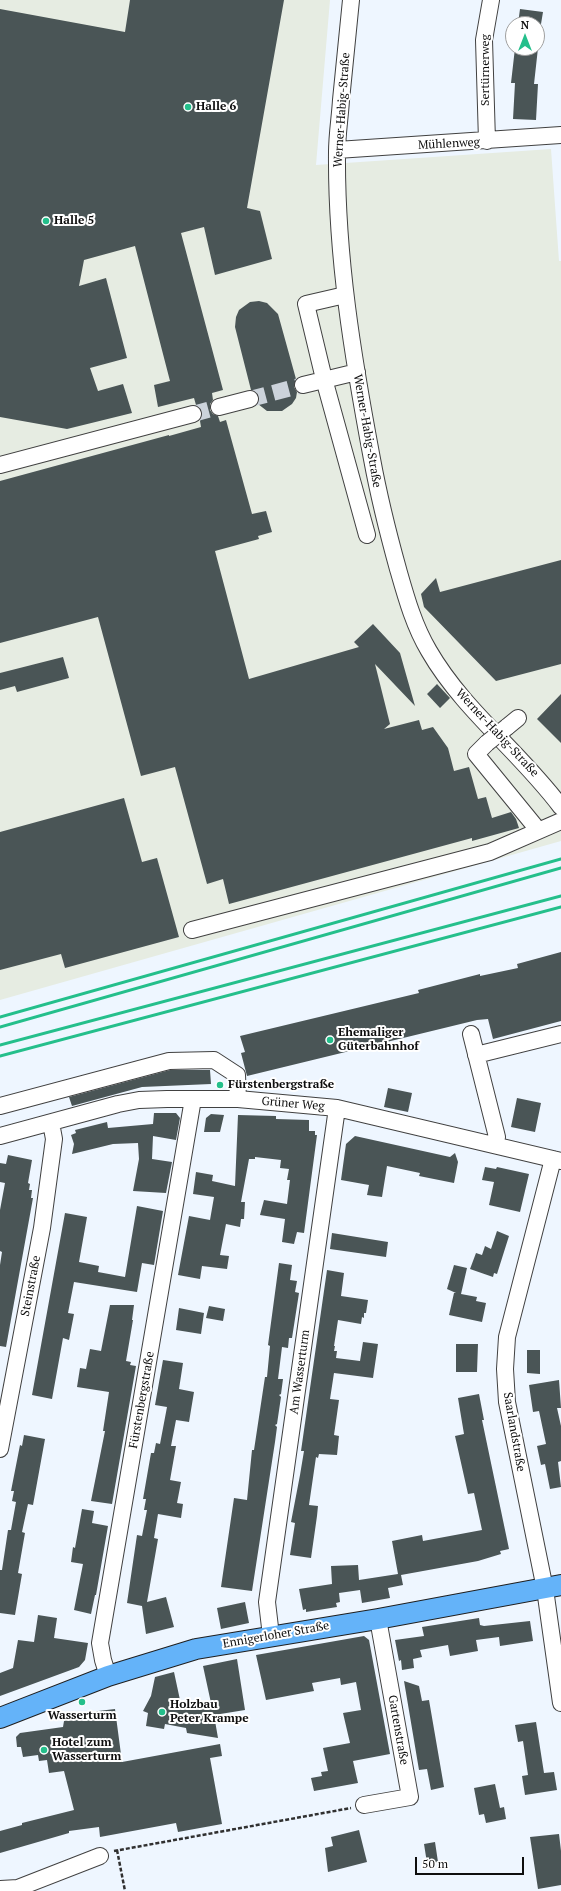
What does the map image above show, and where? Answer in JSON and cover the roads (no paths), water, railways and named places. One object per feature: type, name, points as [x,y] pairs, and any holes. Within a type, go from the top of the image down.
[{"type":"main road","name":"Ennigerloher Straße","points":[[0,1718],[108,1676],[196,1649],[378,1619],[553,1587]]},
{"type":"street","name":"Werner-Habig-Straße","points":[[351,0],[337,150],[338,220],[345,295],[357,372],[385,525],[414,620],[428,649],[445,676],[466,701],[543,783],[560,817]]},
{"type":"street","name":"Sertürnerweg","points":[[487,141],[484,40],[491,0]]},
{"type":"street","name":"Mühlenweg","points":[[337,150],[561,135]]},
{"type":"street","points":[[345,295],[306,304],[324,379],[366,532],[385,525]]},
{"type":"street","points":[[303,385],[357,372]]},
{"type":"street","points":[[219,407],[250,399]]},
{"type":"street","points":[[0,465],[194,414]]},
{"type":"street","points":[[513,722],[476,754],[534,825],[537,831]]},
{"type":"street","points":[[192,930],[490,852],[537,831],[560,817]]},
{"type":"street","points":[[471,1034],[497,1137],[495,1146]]},
{"type":"street","points":[[476,1054],[561,1034]]},
{"type":"street","points":[[0,1106],[169,1061],[195,1059],[214,1060],[237,1076],[238,1099]]},
{"type":"street","name":"Fürstenbergstraße","points":[[108,1676],[100,1643],[193,1099]]},
{"type":"street","name":"Grüner Weg","points":[[0,1136],[118,1104],[146,1100],[238,1099],[338,1108],[557,1160]]},
{"type":"street","name":"Am Wasserturm","points":[[271,1636],[267,1602],[338,1108]]},
{"type":"street","name":"Steinstraße","points":[[0,1449],[42,1228],[54,1139],[51,1123]]},
{"type":"street","name":"Saarlandstraße","points":[[557,1160],[507,1337],[505,1369],[507,1402],[553,1587],[561,1703]]},
{"type":"street","name":"Gartenstraße","points":[[364,1805],[410,1797],[378,1619]]},
{"type":"street","points":[[0,1889],[18,1888],[100,1856]]},
{"type":"tunnel","points":[[250,399],[303,385]]},
{"type":"tunnel","points":[[193,414],[219,407]]},
{"type":"railway","points":[[0,1017],[561,859]]},
{"type":"railway","points":[[0,1027],[561,868]]},
{"type":"railway","points":[[0,1045],[561,896]]},
{"type":"railway","points":[[0,1056],[561,907]]},
{"type":"place","name":"Halle 6","points":[[188,107]]},
{"type":"place","name":"Halle 5","points":[[46,221]]},
{"type":"place","name":"Ehemaliger Güterbahnhof","points":[[330,1040]]},
{"type":"place","name":"Fürstenbergstraße","points":[[220,1085]]},
{"type":"place","name":"Wasserturm","points":[[82,1702]]},
{"type":"place","name":"Holzbau Peter Krampe","points":[[162,1712]]},
{"type":"place","name":"Hotel zum Wasserturm","points":[[44,1750]]}]
